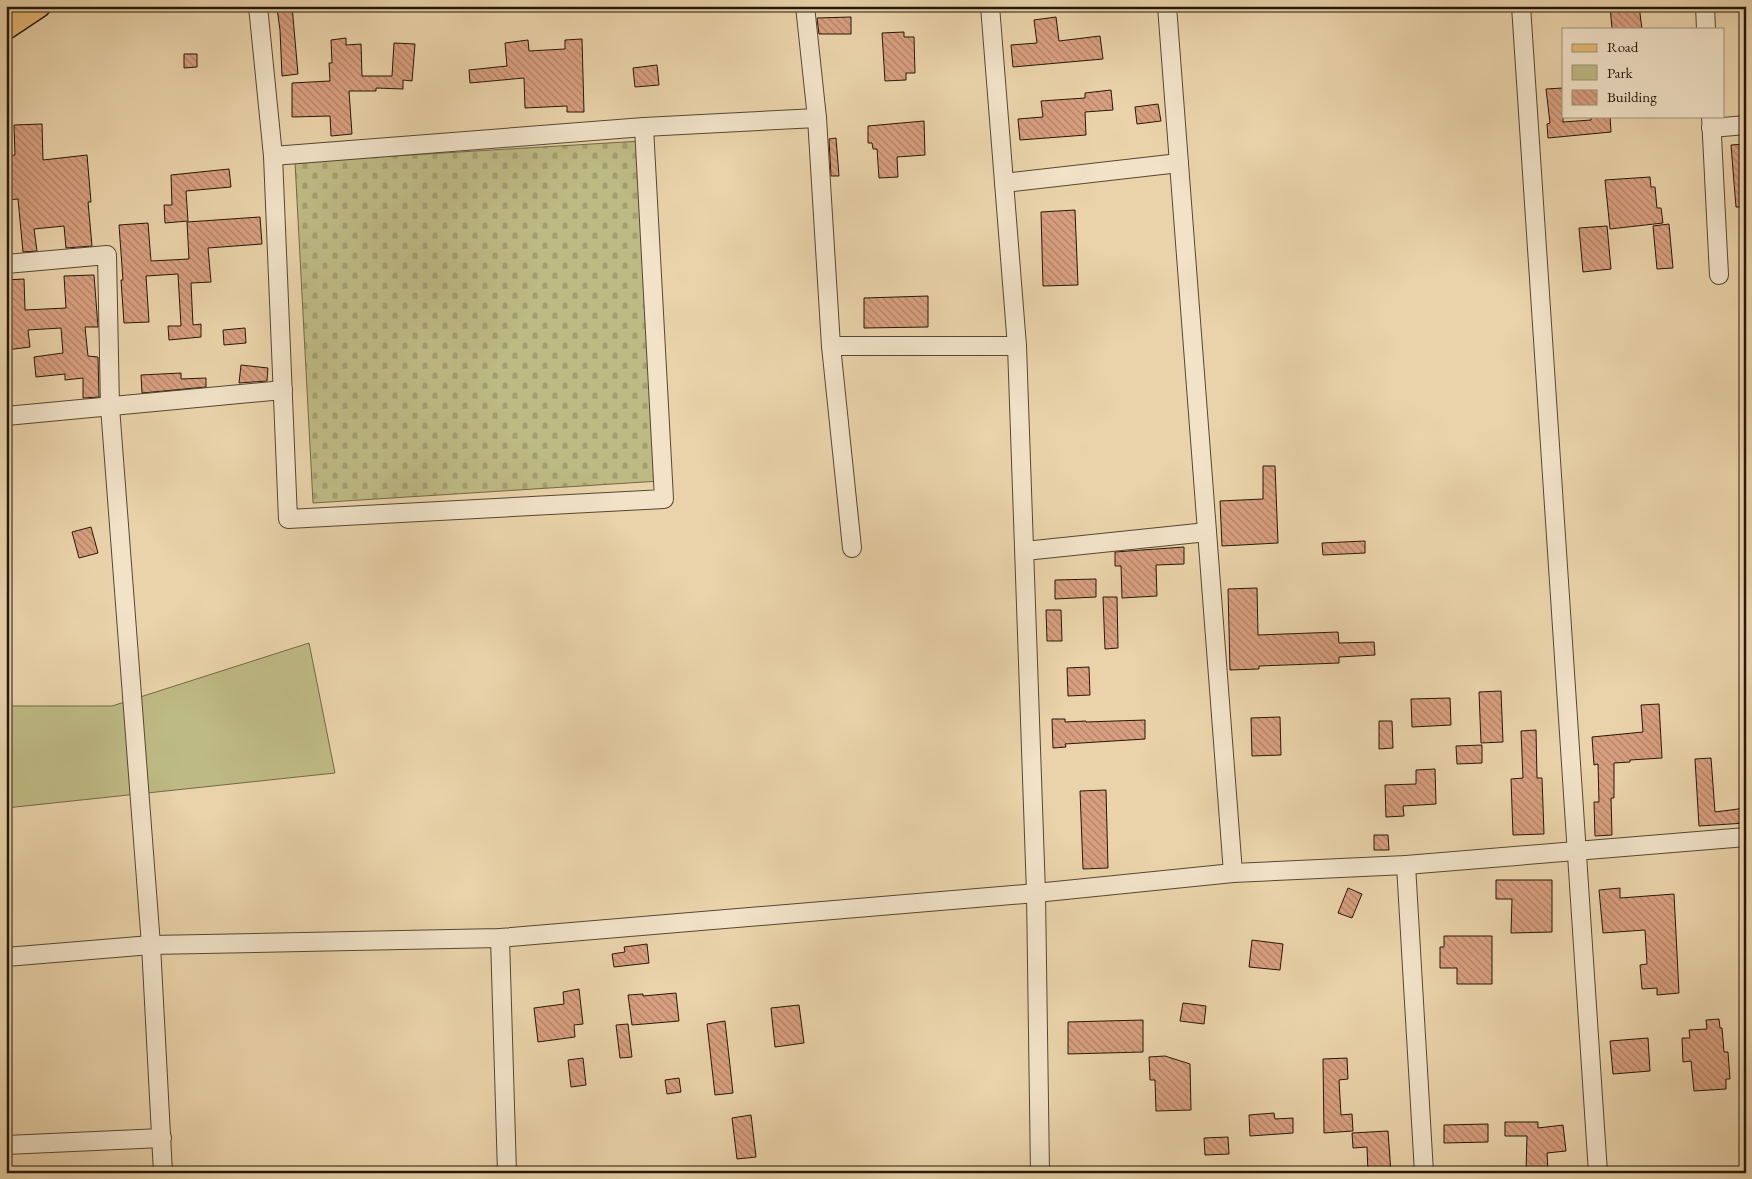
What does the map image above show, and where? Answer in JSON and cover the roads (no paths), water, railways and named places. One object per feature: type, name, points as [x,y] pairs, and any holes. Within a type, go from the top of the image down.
[{"type":"main road","points":[[6,28],[39,6]]},
{"type":"street","points":[[258,6],[273,156],[288,519],[664,499],[644,127]]},
{"type":"street","points":[[805,6],[817,118],[831,346],[852,548]]},
{"type":"street","points":[[990,6],[1017,346],[1026,550],[1036,893],[1040,1173]]},
{"type":"street","points":[[1168,6],[1233,873]]},
{"type":"street","points":[[1521,6],[1598,1173]]},
{"type":"street","points":[[1705,6],[1706,28]]},
{"type":"street","points":[[273,156],[644,127],[817,118]]},
{"type":"street","points":[[1719,275],[1711,122],[1746,125]]},
{"type":"street","points":[[1004,183],[1179,162]]},
{"type":"street","points":[[6,264],[107,255],[110,407],[151,945],[163,1173]]},
{"type":"street","points":[[831,346],[1017,346]]},
{"type":"street","points":[[6,416],[283,390]]},
{"type":"street","points":[[1026,550],[1207,532]]},
{"type":"street","points":[[6,956],[151,945],[500,938],[1036,893],[1233,873],[1406,865],[1746,837]]},
{"type":"street","points":[[1406,865],[1424,1173]]},
{"type":"street","points":[[500,938],[506,1173]]},
{"type":"street","points":[[6,1145],[162,1138]]}]
